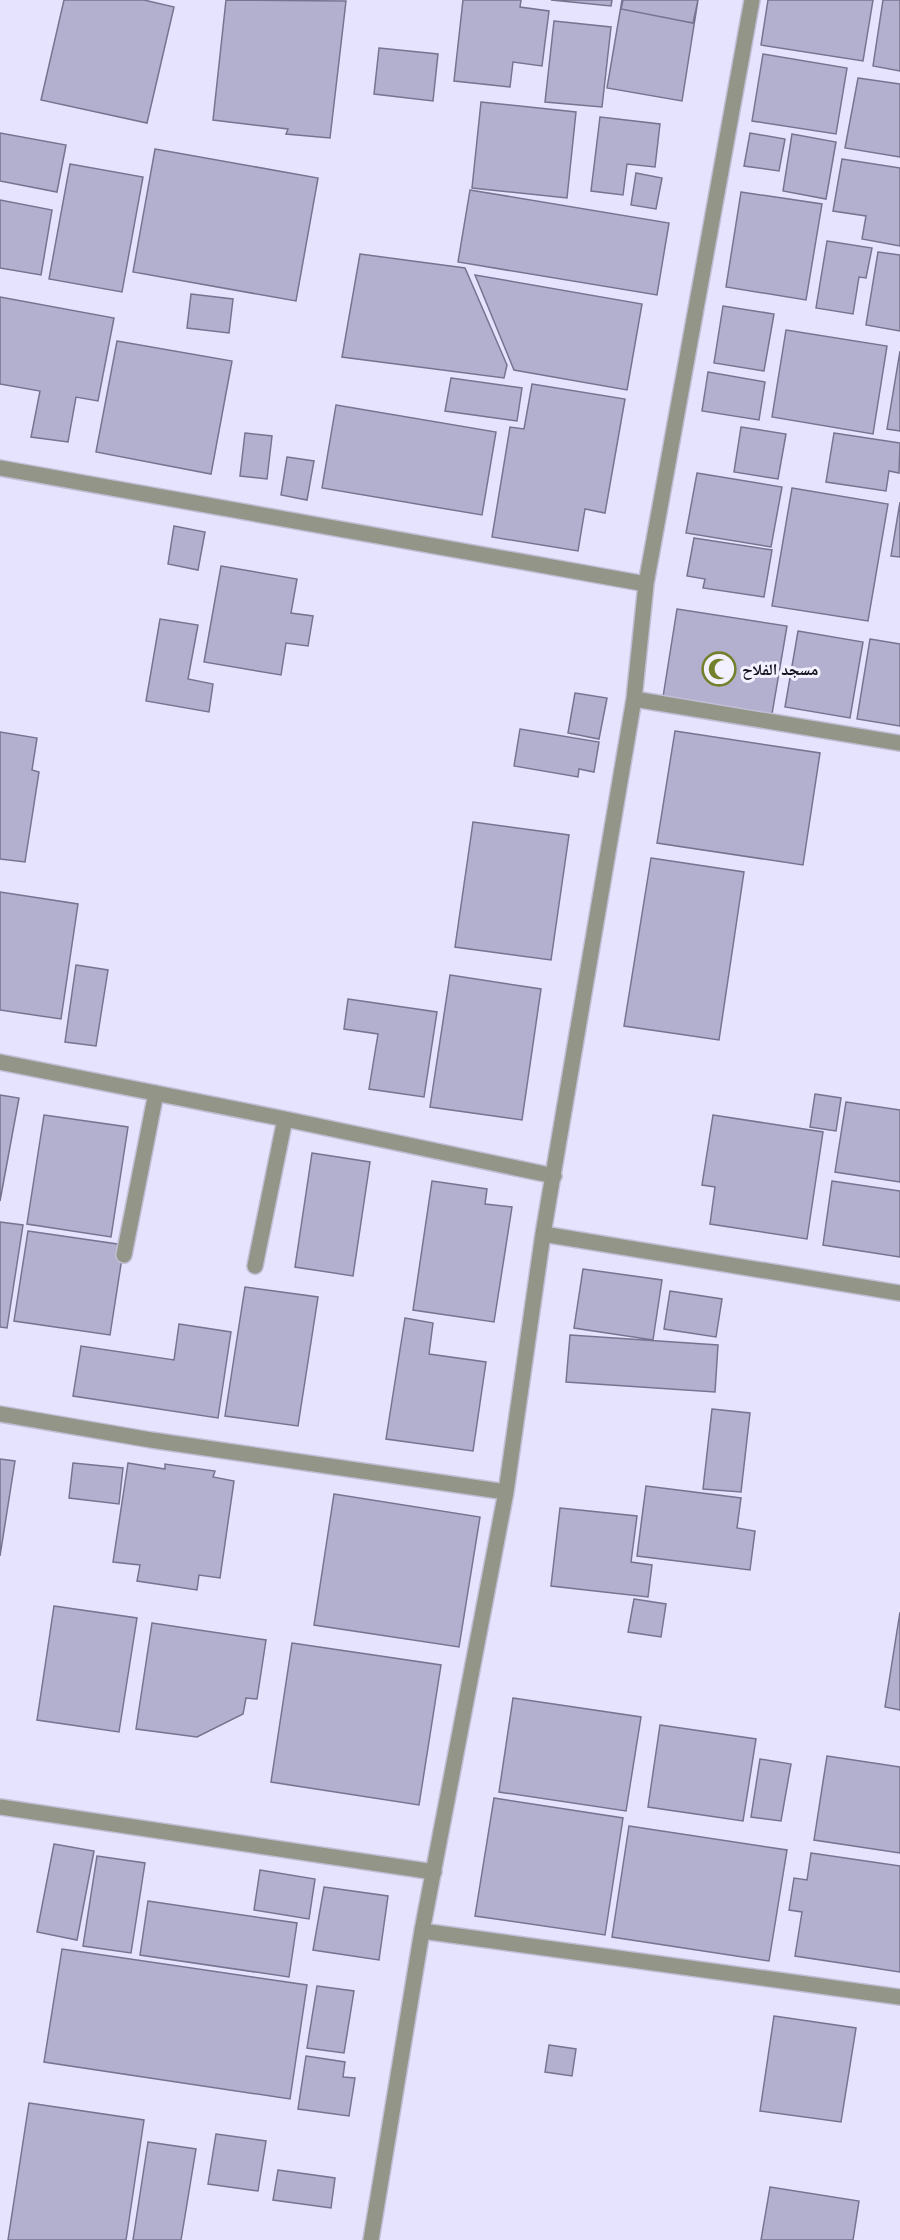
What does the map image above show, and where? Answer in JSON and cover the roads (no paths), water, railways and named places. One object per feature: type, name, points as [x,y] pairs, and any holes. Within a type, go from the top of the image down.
[{"type":"street","points":[[371,2240],[422,1930],[506,1492],[543,1234],[634,699],[646,584],[752,0]]},
{"type":"street","points":[[0,468],[646,584]]},
{"type":"street","points":[[634,699],[900,743]]},
{"type":"street","points":[[0,1062],[554,1176]]},
{"type":"street","points":[[124,1255],[156,1093]]},
{"type":"street","points":[[255,1266],[285,1119]]},
{"type":"street","points":[[543,1234],[900,1293]]},
{"type":"street","points":[[0,1414],[152,1440],[506,1492]]},
{"type":"street","points":[[0,1807],[434,1872]]},
{"type":"street","points":[[422,1930],[900,1997]]},
{"type":"place","name":"مسجد الفلاح","points":[[719,669]]}]
